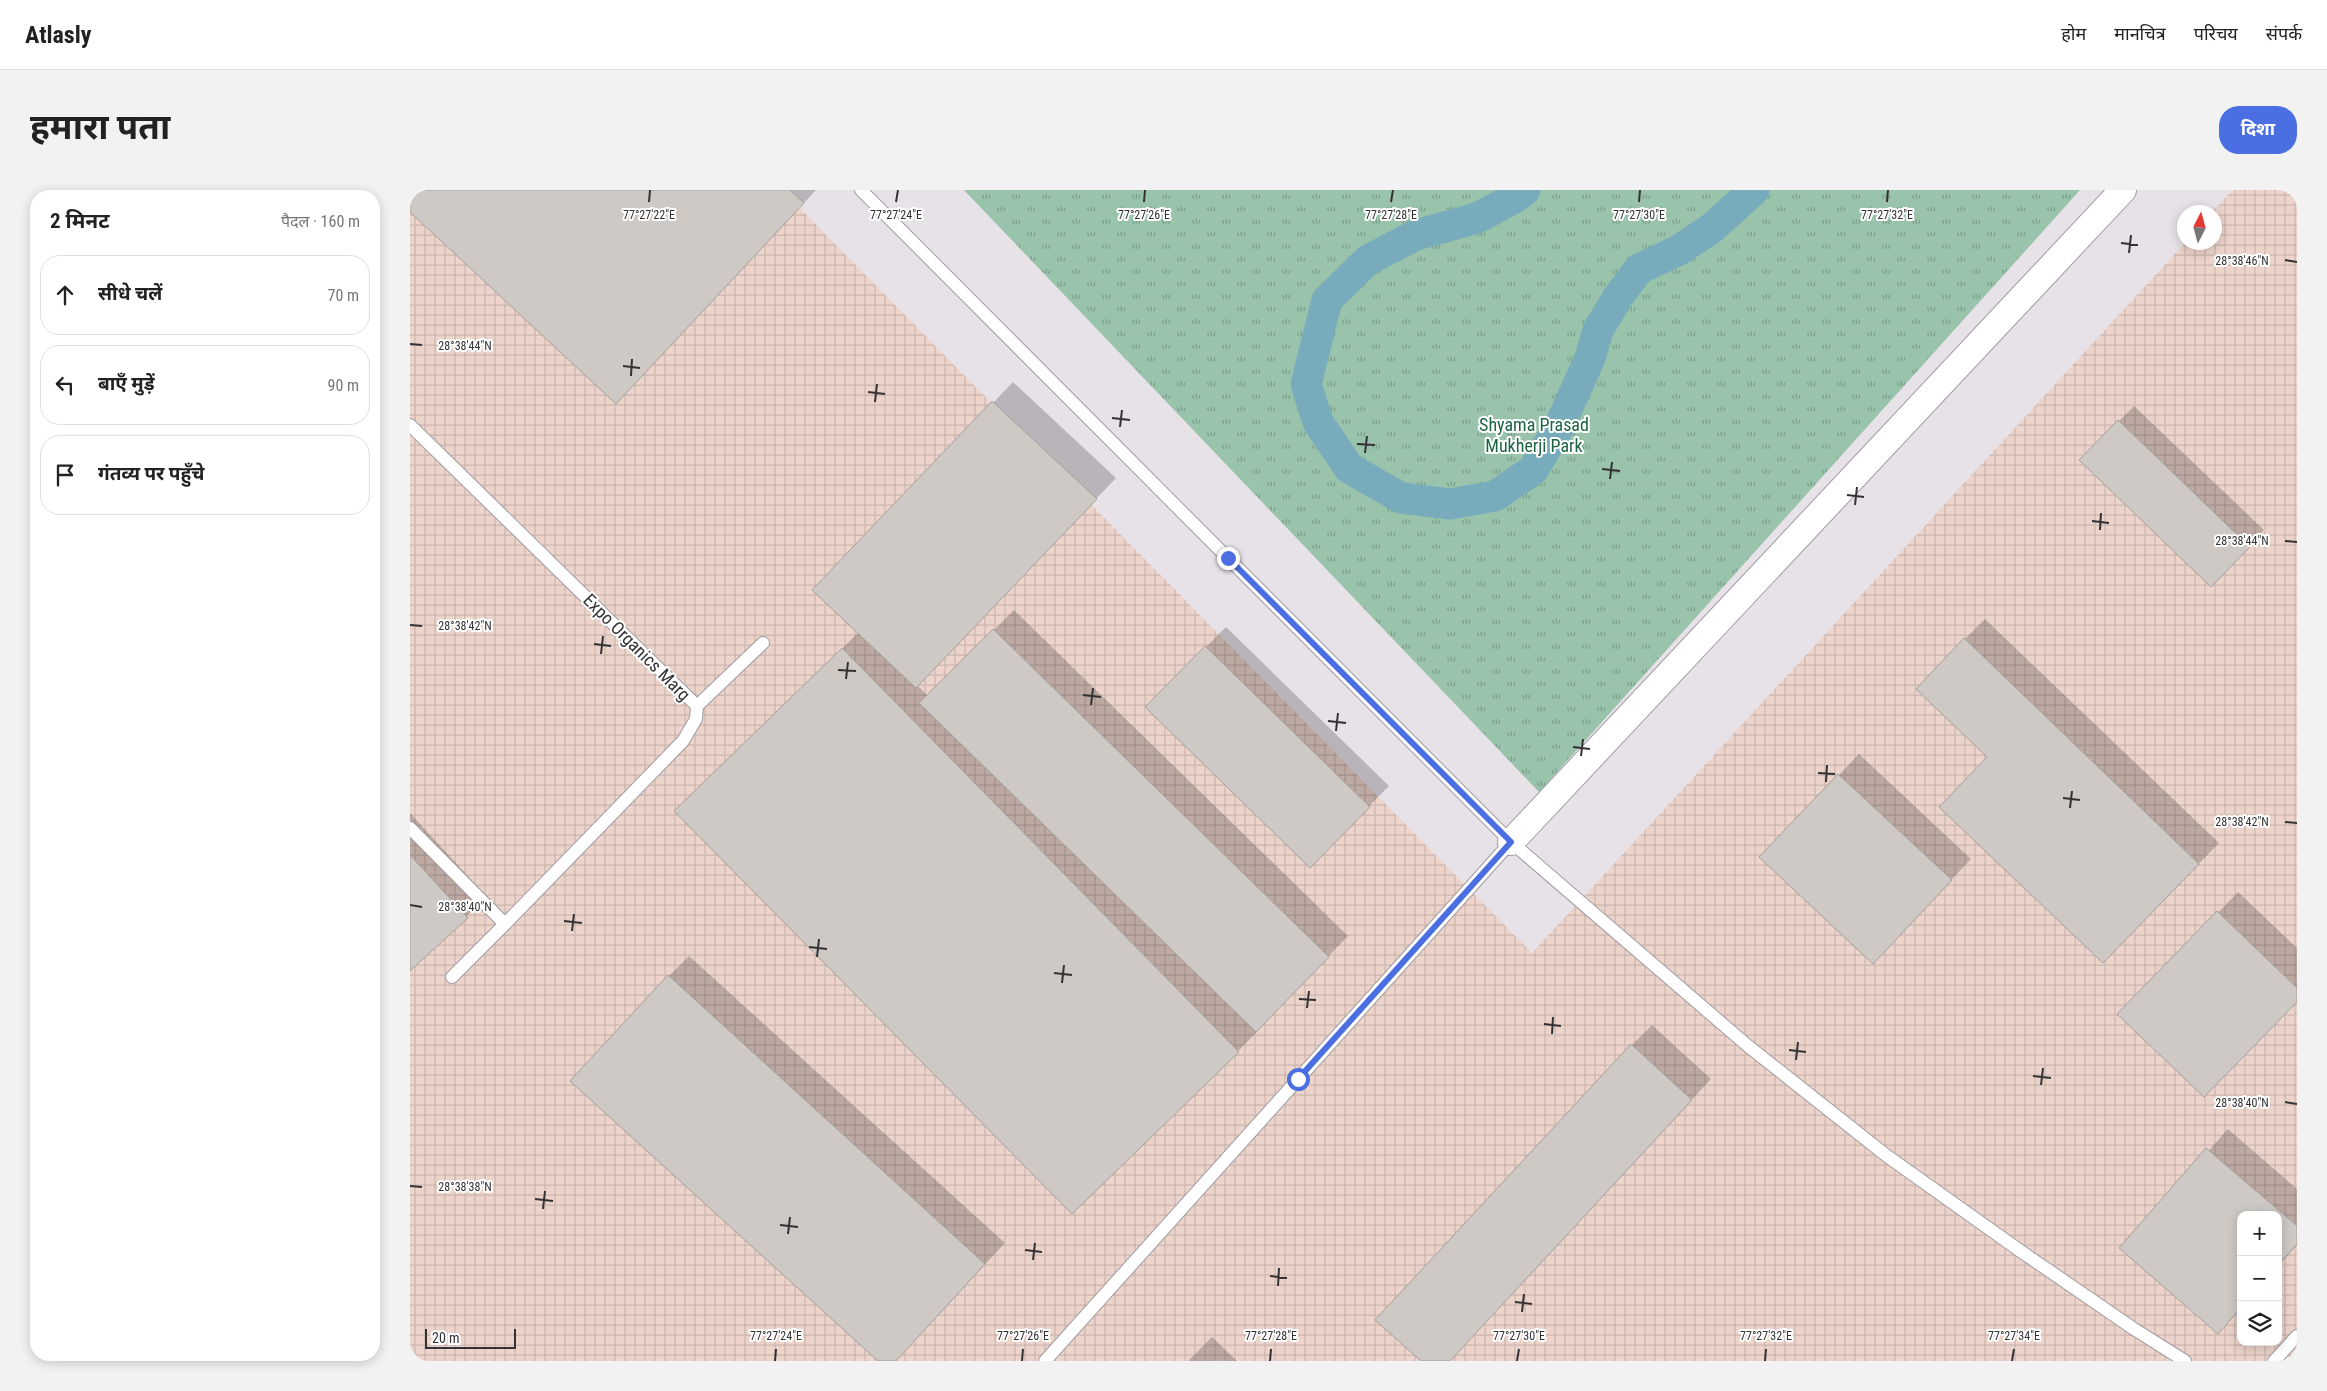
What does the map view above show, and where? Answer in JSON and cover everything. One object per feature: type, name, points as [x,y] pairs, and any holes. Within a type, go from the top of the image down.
[{"type":"street","points":[[1511,842],[2123,190]]},
{"type":"lane","points":[[861,190],[1511,842],[1748,1046],[1888,1156],[2019,1250],[2134,1329],[2185,1361]]},
{"type":"lane","name":"Expo Organics Marg","points":[[410,425],[696,706],[696,719],[683,741],[452,977]]},
{"type":"lane","points":[[696,706],[763,642]]},
{"type":"lane","points":[[410,828],[505,924]]},
{"type":"lane","points":[[1045,1361],[1511,842]]},
{"type":"lane","points":[[2274,1361],[2297,1336]]},
{"type":"shaded area","points":[[410,190],[782,190],[1532,953],[2179,250],[2222,250],[2222,205],[2219,205],[2233,190],[2297,190],[2297,1361],[410,1361]]},
{"type":"green space","name":"Shyama Prasad Mukherji Park","points":[[964,190],[2080,190],[1539,792]]},
{"type":"building","points":[[410,190],[790,190],[804,203],[616,404],[410,212]]},
{"type":"building","points":[[992,401],[1097,499],[916,688],[812,590]]},
{"type":"building","points":[[2118,420],[2250,547],[2211,587],[2079,460]]},
{"type":"building","points":[[993,629],[1329,957],[1256,1032],[919,703]]},
{"type":"building","points":[[1964,638],[2199,864],[2103,963],[1939,807],[1987,757],[1916,689]]},
{"type":"building","points":[[1205,646],[1370,807],[1310,868],[1145,707]]},
{"type":"building","points":[[842,648],[1239,1052],[1072,1214],[674,811]]},
{"type":"building","points":[[1838,774],[1952,880],[1873,964],[1759,857]]},
{"type":"building","points":[[410,855],[468,918],[410,971]]},
{"type":"building","points":[[2217,911],[2297,988],[2297,1002],[2204,1097],[2117,1014]]},
{"type":"building","points":[[668,975],[985,1264],[896,1361],[878,1361],[570,1081]]},
{"type":"building","points":[[1631,1044],[1692,1100],[1450,1361],[1421,1361],[1375,1320]]},
{"type":"building","points":[[2206,1148],[2280,1211],[2237,1211],[2237,1313],[2218,1334],[2119,1248]]},
{"type":"building","points":[[2282,1213],[2297,1226],[2297,1244],[2282,1261]]},
{"type":"waterway","points":[[1525,190],[1516,197],[1477,218],[1416,235],[1368,260],[1327,300],[1306,384],[1318,422],[1349,468],[1401,498],[1450,504],[1495,496],[1533,470],[1560,425],[1590,358],[1598,330],[1618,297],[1639,269],[1679,250],[1712,228],[1754,190]]},
{"type":"route","points":[[1228,558],[1511,842],[1298,1079]]}]
